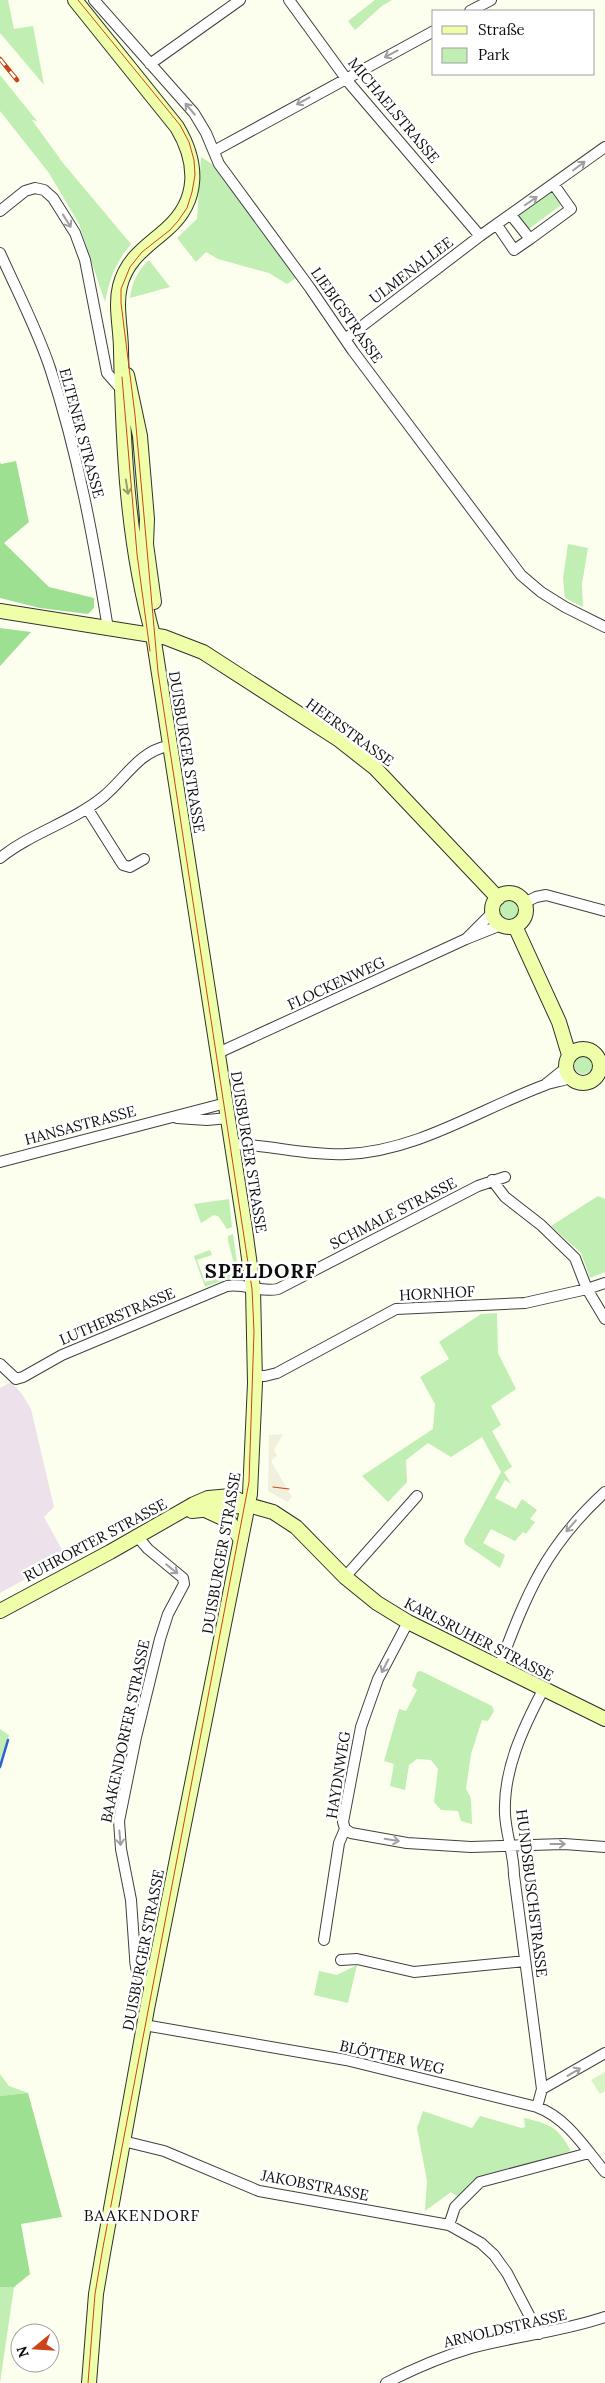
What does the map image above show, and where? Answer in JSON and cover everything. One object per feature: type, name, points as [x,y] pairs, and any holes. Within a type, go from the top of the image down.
[{"type":"main road","name":"DUISBURGER STRASSE","points":[[76,0],[177,127],[187,144],[192,159],[193,175],[184,207],[168,228],[135,256],[123,276],[118,302],[122,350],[121,389],[126,478],[145,606],[153,635],[168,746],[233,1144],[253,1288],[255,1376],[254,1460],[248,1505],[144,2025],[123,2140],[96,2294],[89,2383]]},
{"type":"main road","name":"DUISBURGER STRASSE","points":[[122,350],[140,436],[147,519],[146,544],[154,609],[153,635]]},
{"type":"main road","name":"HEERSTRASSE","points":[[0,611],[153,635],[178,641],[203,652],[338,739],[375,768],[498,898]]},
{"type":"main road","points":[[508,926],[525,916],[524,903],[512,894],[498,898],[492,907],[492,913],[508,926],[560,1022],[583,1048],[596,1054],[601,1077],[579,1083],[568,1067],[560,1022]]},
{"type":"main road","points":[[568,1067],[583,1048]]},
{"type":"main road","name":"RUHRORTER STRASSE","points":[[0,1611],[194,1504],[220,1496],[231,1496],[248,1505]]},
{"type":"main road","name":"RUHRORTER STRASSE","points":[[179,1513],[248,1505]]},
{"type":"main road","name":"KARLSRUHER STRASSE","points":[[248,1505],[273,1512],[289,1522],[346,1577],[377,1603],[408,1622],[543,1690],[604,1717]]},
{"type":"main road","points":[[202,1509],[229,1521],[242,1540]]},
{"type":"street","name":"LIEBIGSTRASSE","points":[[94,0],[194,113],[214,151],[218,164],[310,288],[344,339],[521,574],[541,592],[565,607],[603,622]]},
{"type":"street","points":[[150,64],[240,0]]},
{"type":"street","name":"MICHAELSTRASSE","points":[[289,0],[346,78],[480,236]]},
{"type":"street","points":[[472,10],[491,0]]},
{"type":"street","points":[[214,151],[432,32]]},
{"type":"street","name":"ULMENALLEE","points":[[344,339],[480,236],[605,147]]},
{"type":"street","points":[[497,224],[514,250],[571,209],[554,185]]},
{"type":"street","points":[[0,211],[25,191],[35,188],[44,190],[53,198],[75,233],[85,260],[93,290],[107,373],[121,389]]},
{"type":"street","points":[[512,215],[530,239]]},
{"type":"street","name":"ELTENER STRASSE","points":[[0,252],[49,367],[66,423],[86,500],[108,629]]},
{"type":"street","points":[[0,858],[87,808],[105,795],[137,761],[154,749],[168,746]]},
{"type":"street","points":[[87,808],[123,865],[130,867],[144,859]]},
{"type":"street","points":[[524,903],[536,897],[546,895],[605,911]]},
{"type":"street","name":"FLOCKENWEG","points":[[466,939],[492,913]]},
{"type":"street","name":"FLOCKENWEG","points":[[218,1053],[466,939],[508,926]]},
{"type":"street","points":[[233,1144],[320,1153],[347,1154],[368,1151],[448,1128],[546,1084],[568,1067]]},
{"type":"street","name":"HANSASTRASSE","points":[[0,1162],[226,1103]]},
{"type":"street","name":"HANSASTRASSE","points":[[168,1118],[207,1120],[228,1118]]},
{"type":"street","name":"SCHMALE STRASSE","points":[[253,1288],[268,1291],[278,1289],[492,1180],[505,1177]]},
{"type":"street","points":[[492,1180],[505,1196],[541,1225],[575,1258],[587,1289],[605,1319]]},
{"type":"street","name":"HORNHOF","points":[[255,1376],[277,1373],[396,1309],[525,1303],[605,1283]]},
{"type":"street","name":"LUTHERSTRASSE","points":[[0,1364],[16,1379],[23,1377],[62,1355],[227,1286],[242,1285],[253,1288]]},
{"type":"street","points":[[499,1667],[540,1569],[568,1528],[605,1492]]},
{"type":"street","points":[[346,1577],[417,1496]]},
{"type":"street","name":"BAAKENDORFER STRASSE","points":[[136,1535],[148,1549],[183,1578],[184,1584],[168,1614],[160,1639],[136,1737],[119,1820],[121,1849],[131,1900],[135,1966],[142,1980],[152,1985]]},
{"type":"street","name":"HAYDNWEG","points":[[324,1940],[339,1843],[345,1830],[343,1822],[361,1728],[378,1679],[408,1622]]},
{"type":"street","name":"HUNDSBUSCHSTRASSE","points":[[537,2107],[542,2089],[505,1814],[507,1777],[524,1730],[543,1690]]},
{"type":"street","points":[[345,1830],[351,1833],[407,1843],[491,1847],[510,1844],[564,1844],[605,1847]]},
{"type":"street","points":[[135,1957],[143,1965],[156,1966]]},
{"type":"street","points":[[341,1960],[357,1959],[414,1972],[525,1960]]},
{"type":"street","name":"BLÖTTER WEG","points":[[144,2025],[346,2060],[537,2107],[557,2117],[605,2172]]},
{"type":"street","points":[[542,2089],[605,2053]]},
{"type":"street","name":"JAKOBSTRASSE","points":[[123,2140],[164,2151],[259,2191],[449,2225],[482,2243],[494,2255],[507,2273],[539,2334]]},
{"type":"street","points":[[449,2225],[455,2207],[480,2182],[589,2153]]},
{"type":"street","name":"ARNOLDSTRASSE","points":[[386,2383],[432,2362],[471,2348],[577,2326],[605,2317]]},
{"type":"shaded area","points":[[11,1382],[22,1394],[31,1409],[54,1507],[44,1517],[66,1557],[0,1593],[0,1388]]},
{"type":"shaded area","points":[[283,1434],[274,1450],[277,1456],[271,1461],[292,1497],[287,1502],[268,1491],[269,1435]]},
{"type":"green space","points":[[0,0],[8,0],[14,29],[33,26],[44,85],[0,33]]},
{"type":"green space","points":[[375,0],[392,0],[382,6],[355,30],[348,21]]},
{"type":"green space","points":[[0,75],[37,121],[32,120],[63,163],[131,244],[114,271],[105,302],[79,224],[49,173],[0,111]]},
{"type":"green space","points":[[201,157],[212,164],[296,278],[287,284],[269,273],[218,259],[206,252],[196,262],[177,238],[197,219]]},
{"type":"green space","points":[[551,192],[561,205],[526,231],[516,217]]},
{"type":"green space","points":[[149,260],[170,287],[130,298],[132,287],[141,268]]},
{"type":"green space","points":[[16,461],[29,522],[4,543],[49,587],[94,598],[94,608],[88,614],[40,608],[0,598],[0,462],[1,464]]},
{"type":"green space","points":[[568,544],[588,548],[582,584],[583,607],[565,598],[563,578]]},
{"type":"green space","points":[[0,628],[31,632],[0,666]]},
{"type":"green space","points":[[509,901],[515,904],[518,910],[515,916],[509,919],[503,916],[500,910],[503,904]]},
{"type":"green space","points":[[583,1056],[589,1059],[592,1065],[589,1071],[583,1074],[577,1071],[574,1065],[577,1059]]},
{"type":"green space","points":[[598,1196],[605,1199],[605,1272],[590,1278],[581,1253],[551,1226]]},
{"type":"green space","points":[[229,1199],[232,1227],[227,1229],[219,1217],[214,1215],[201,1223],[194,1204]]},
{"type":"green space","points":[[233,1234],[238,1270],[236,1273],[228,1240],[228,1236]]},
{"type":"green space","points":[[210,1250],[212,1255],[197,1260],[205,1282],[222,1277],[220,1270],[230,1271],[232,1277],[205,1287],[194,1256]]},
{"type":"green space","points":[[497,1313],[498,1353],[516,1389],[491,1406],[501,1425],[492,1431],[512,1467],[504,1472],[511,1484],[505,1480],[495,1498],[516,1509],[522,1499],[537,1510],[530,1519],[535,1522],[526,1534],[523,1532],[515,1541],[491,1529],[483,1543],[505,1555],[500,1568],[465,1544],[464,1540],[501,1472],[482,1437],[451,1457],[428,1443],[406,1460],[407,1482],[388,1502],[362,1476],[433,1429],[435,1404],[420,1377],[449,1359],[439,1342],[481,1314]]},
{"type":"green space","points":[[421,1671],[492,1706],[494,1711],[488,1721],[482,1720],[471,1754],[466,1789],[471,1798],[472,1824],[461,1821],[458,1811],[441,1810],[434,1802],[438,1769],[431,1760],[417,1759],[409,1765],[405,1790],[390,1786],[394,1764],[384,1761],[399,1709],[406,1711],[417,1690],[412,1686],[417,1672]]},
{"type":"green space","points":[[0,1729],[9,1735],[0,1770]]},
{"type":"green space","points":[[357,1965],[348,2003],[314,1995],[319,1971],[337,1975]]},
{"type":"green space","points":[[605,2072],[605,2091],[600,2094],[591,2080]]},
{"type":"green space","points":[[0,2074],[9,2086],[28,2093],[0,2096]]},
{"type":"green space","points":[[28,2093],[62,2217],[21,2224],[30,2274],[14,2287],[0,2287],[0,2096]]},
{"type":"green space","points":[[423,2111],[472,2128],[480,2116],[522,2128],[525,2127],[524,2118],[533,2120],[547,2125],[557,2132],[571,2151],[473,2180],[458,2197],[451,2192],[425,2211],[427,2181],[417,2128]]},
{"type":"green space","points":[[0,2287],[14,2287],[0,2383]]},
{"type":"waterway","points":[[0,1767],[8,1740]]},
{"type":"tram line","points":[[78,0],[180,125],[189,142],[194,160],[195,175],[187,208],[170,230],[142,252],[130,267],[121,289],[121,303],[135,415],[158,672],[252,1289],[254,1331],[249,1482],[103,2247],[95,2294],[88,2383]]},
{"type":"tram line","points":[[122,377],[137,554],[150,651]]},
{"type":"tram line","points":[[273,1487],[289,1489]]},
{"type":"railway","points":[[0,59],[17,80]]},
{"type":"district","name":"SPELDORF","points":[[261,1270]]},
{"type":"district","name":"BAAKENDORF","points":[[142,2215]]}]
